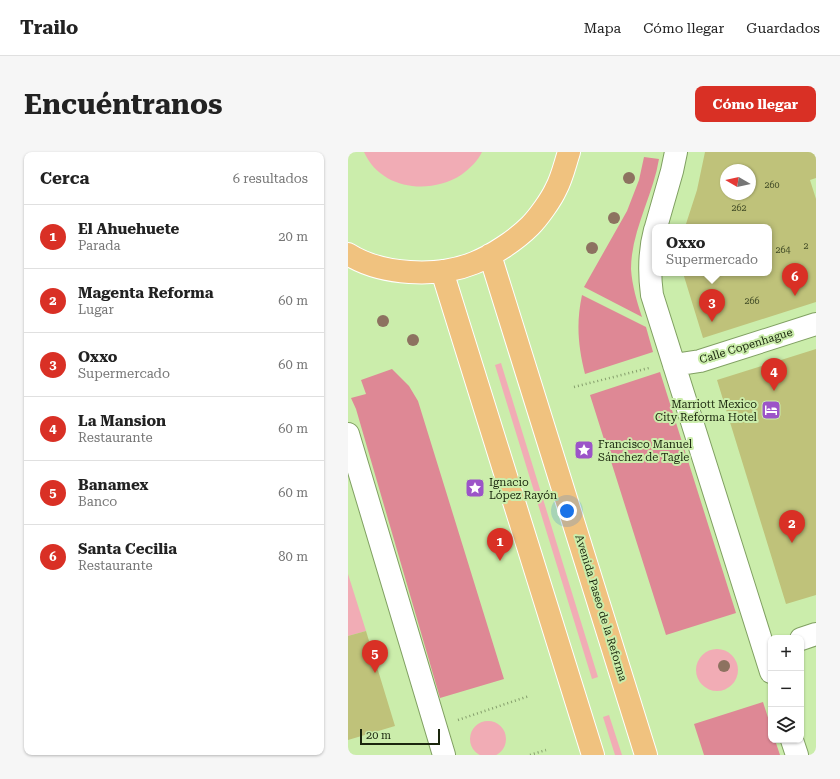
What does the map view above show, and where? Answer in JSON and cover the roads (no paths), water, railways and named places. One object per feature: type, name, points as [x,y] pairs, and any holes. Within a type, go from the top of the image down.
[{"type":"main road","points":[[348,254],[360,261],[404,272],[442,271],[473,264],[490,256],[530,226],[557,189],[569,152]]},
{"type":"main road","name":"Avenida Paseo de la Reforma","points":[[490,256],[646,755]]},
{"type":"main road","points":[[442,271],[592,755]]},
{"type":"street","points":[[656,224],[676,152]]},
{"type":"street","points":[[652,239],[649,268],[652,296],[768,650]]},
{"type":"street","name":"Calle Copenhague","points":[[674,365],[700,361],[816,324]]},
{"type":"street","points":[[348,434],[444,755]]},
{"type":"street","points":[[804,638],[816,634]]},
{"type":"street","points":[[793,743],[797,755]]},
{"type":"place","name":"Santa Cecilia","points":[[795,296]]},
{"type":"place","name":"Oxxo","points":[[712,322]]},
{"type":"place","name":"La Mansion","points":[[774,391]]},
{"type":"place","name":"Marriott Mexico City Reforma Hotel","points":[[771,410]]},
{"type":"place","name":"Francisco Manuel Sánchez de Tagle","points":[[584,450]]},
{"type":"place","name":"Ignacio López Rayón","points":[[475,488]]},
{"type":"place","name":"Magenta Reforma","points":[[792,543]]},
{"type":"place","name":"El Ahuehuete","points":[[500,561]]},
{"type":"place","name":"Banamex","points":[[375,673]]}]
